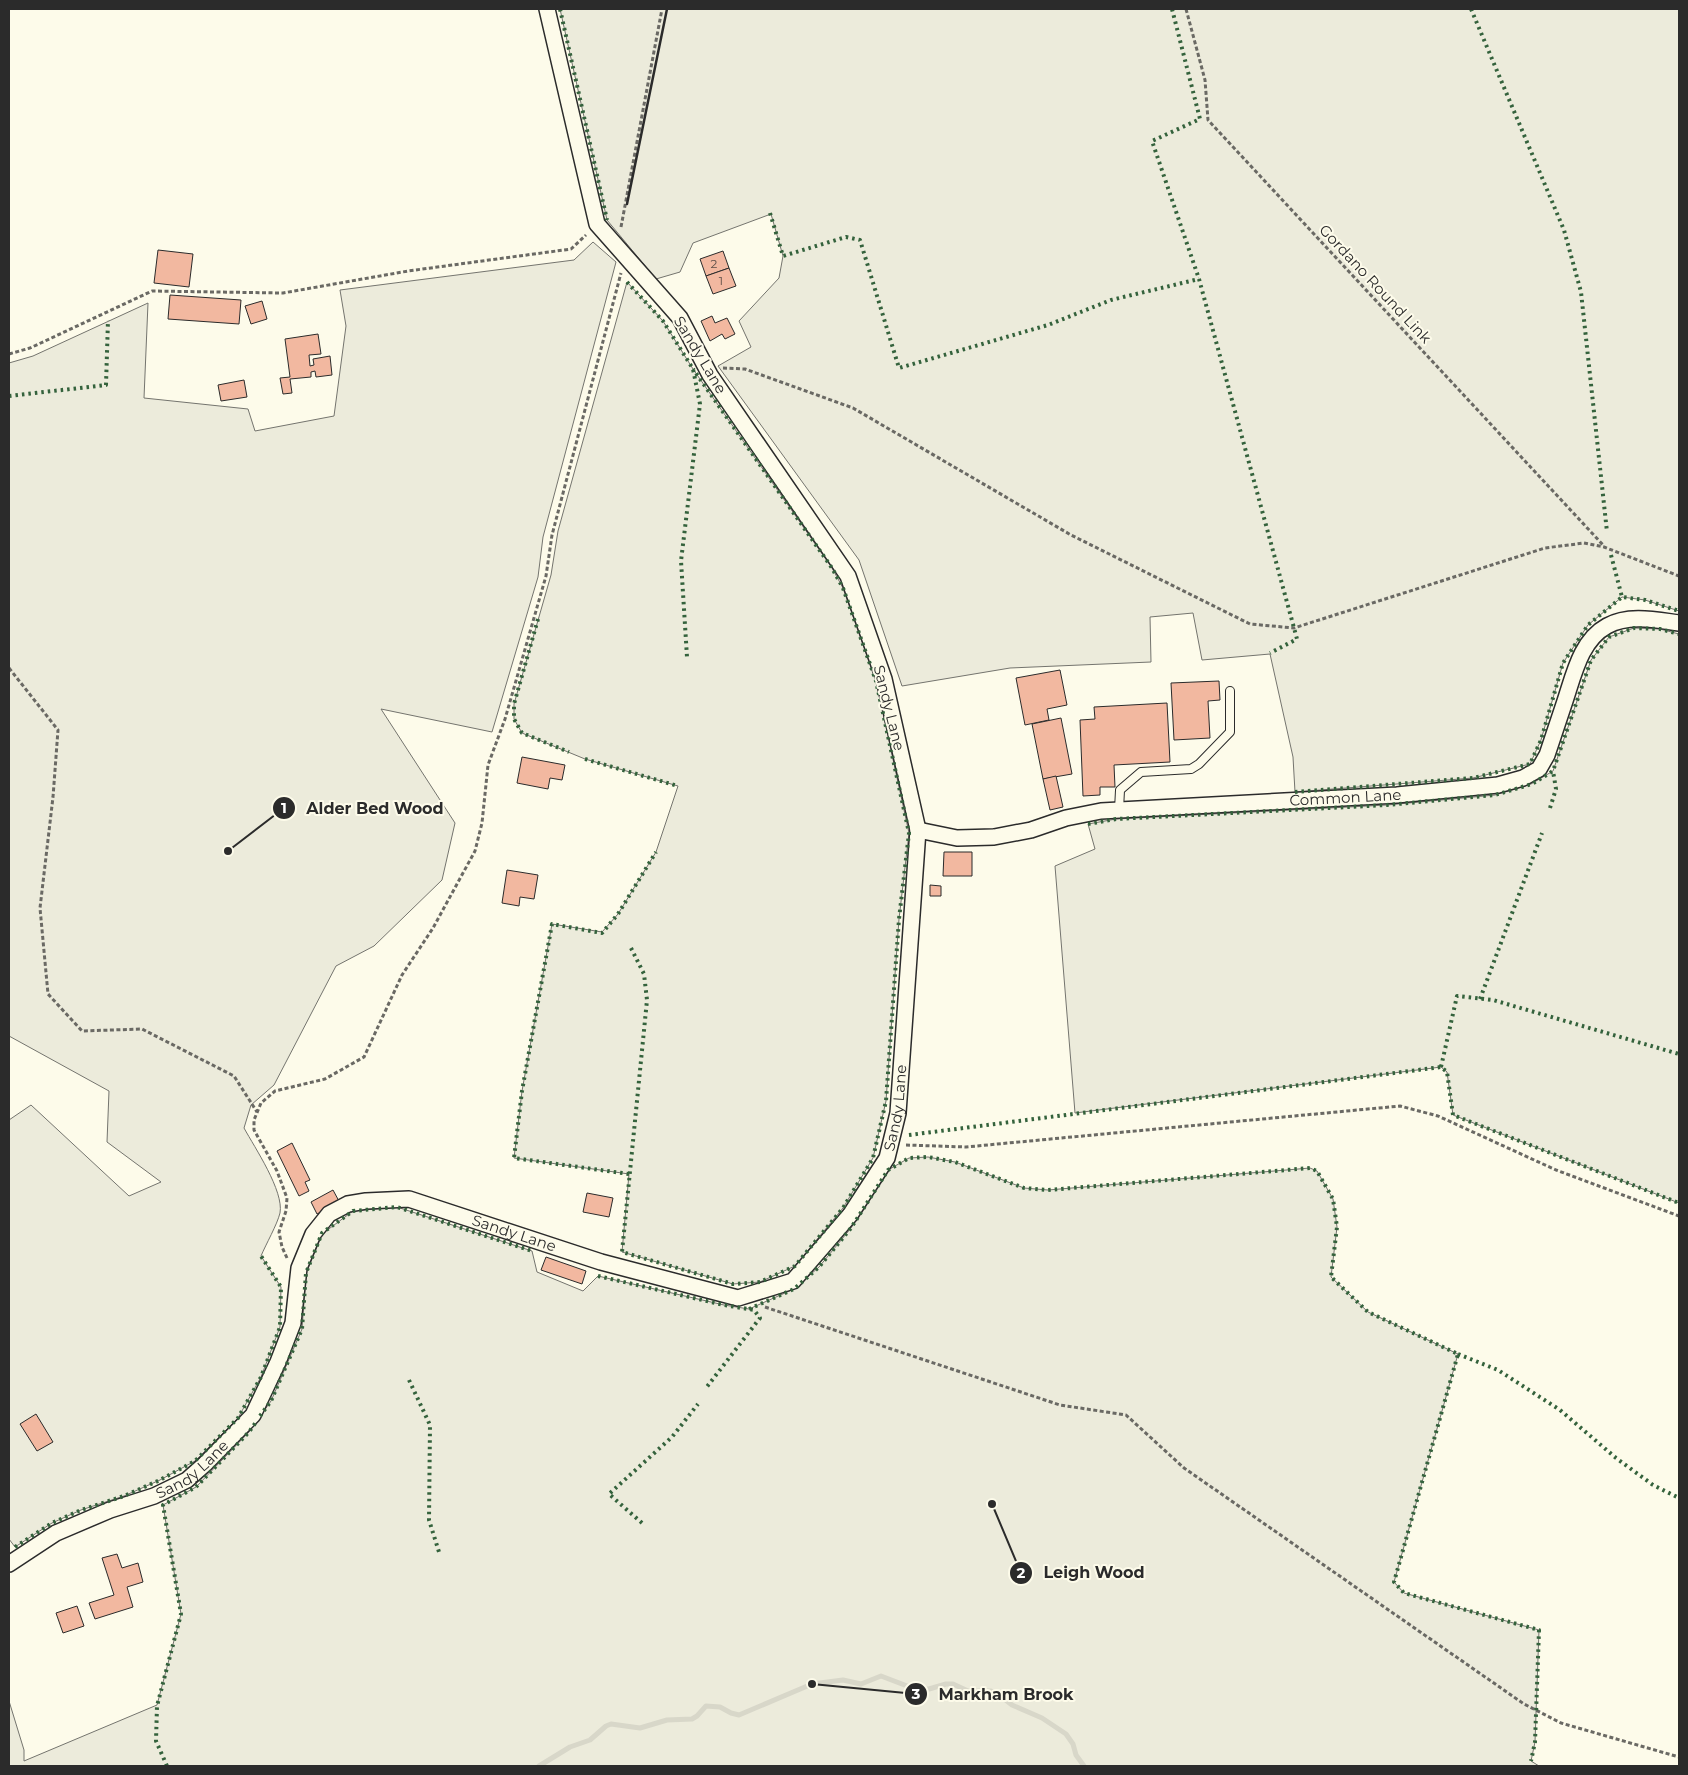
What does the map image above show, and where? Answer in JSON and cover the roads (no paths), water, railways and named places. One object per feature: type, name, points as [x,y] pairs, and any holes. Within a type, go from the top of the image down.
[{"type":"street","name":"Sandy Lane","points":[[9,1564],[56,1533],[110,1510],[154,1496],[187,1480],[253,1415],[278,1362],[293,1323],[299,1268],[313,1234],[329,1214],[348,1204],[366,1201],[409,1199],[601,1262],[738,1298],[793,1281],[850,1215],[887,1158],[898,1113],[918,830],[884,679],[848,576],[706,368],[680,318],[597,224],[546,9]]},
{"type":"street","name":"Common Lane","points":[[918,830],[957,838],[994,837],[1030,830],[1066,818],[1101,811],[1397,795],[1498,785],[1523,778],[1539,769],[1547,755],[1579,658],[1593,636],[1608,625],[1627,620],[1650,619],[1679,623]]},
{"type":"lane","points":[[1119,810],[1120,790],[1138,773],[1195,767],[1228,736],[1230,728],[1230,691]]},
{"type":"waterway","points":[[539,1766],[570,1747],[590,1740],[611,1724],[640,1728],[667,1720],[692,1719],[706,1706],[720,1707],[739,1715],[812,1684],[843,1680],[861,1684],[881,1676],[915,1689],[929,1689],[953,1684],[968,1691],[991,1691],[998,1694],[1012,1705],[1042,1718],[1066,1734],[1073,1744],[1076,1755],[1084,1766]]},
{"type":"place","name":"Alder Bed Wood","points":[[228,851]]},
{"type":"place","name":"Leigh Wood","points":[[992,1504]]},
{"type":"place","name":"Markham Brook","points":[[812,1684]]}]
